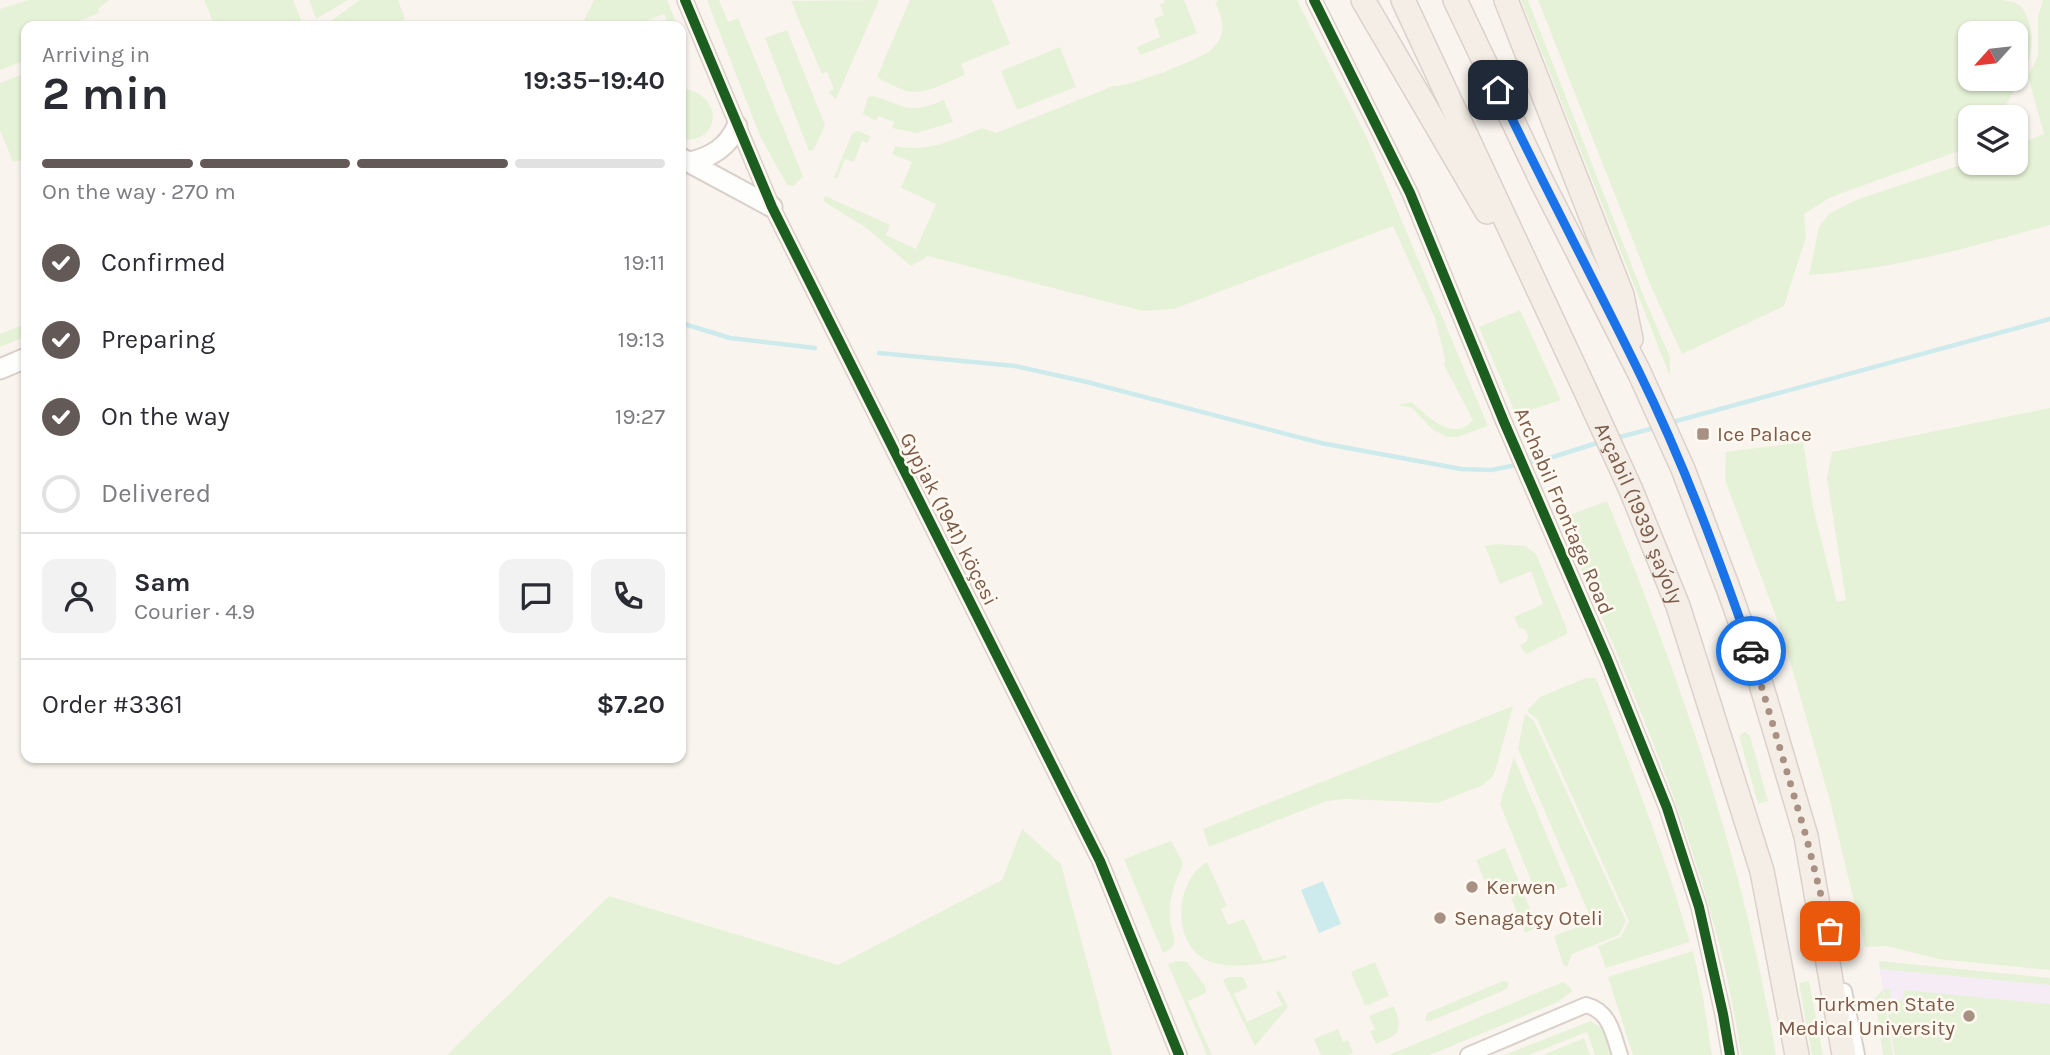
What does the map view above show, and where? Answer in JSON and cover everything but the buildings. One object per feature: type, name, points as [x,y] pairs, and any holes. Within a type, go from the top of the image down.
[{"type":"main road","points":[[1363,0],[1485,207],[1584,387]]},
{"type":"main road","name":"Arçabil (1939) şaýoly","points":[[1403,0],[1631,490],[1678,606],[1762,870],[1797,1055]]},
{"type":"main road","points":[[1455,0],[1541,180],[1638,369],[1683,469],[1755,664],[1806,836],[1844,1055]]},
{"type":"main road","points":[[1506,0],[1622,295],[1638,369]]},
{"type":"street","name":"Gypjak (1941) köçesi","points":[[685,0],[772,208],[1100,861],[1179,1055]]},
{"type":"street","name":"Archabil Frontage Road","points":[[1314,0],[1410,193],[1504,422],[1607,659],[1679,841],[1708,944],[1730,1055]]},
{"type":"street","points":[[686,160],[702,159],[724,146],[733,137],[737,126]]},
{"type":"street","points":[[686,161],[772,208]]},
{"type":"street","points":[[0,369],[21,360]]},
{"type":"street","points":[[1806,836],[1842,979],[1857,1055]]},
{"type":"street","points":[[1468,1055],[1586,1005],[1597,1008],[1605,1015],[1620,1055]]},
{"type":"shaded area","name":"Turkmen State Medical University","points":[[1878,961],[2050,978],[2050,1055],[1894,1055]]},
{"type":"green space","points":[[28,0],[109,0],[98,9],[99,13],[79,21],[21,21],[21,62],[0,70],[0,9]]},
{"type":"green space","points":[[204,0],[293,0],[301,21],[213,21]]},
{"type":"green space","points":[[309,0],[348,0],[316,19]]},
{"type":"green space","points":[[360,0],[398,0],[405,19],[400,21],[331,21]]},
{"type":"green space","points":[[594,0],[667,0],[676,21],[667,21],[664,14],[646,21],[584,21]]},
{"type":"green space","points":[[707,0],[719,0],[728,22],[738,18],[803,176],[794,186],[787,185],[760,136]]},
{"type":"green space","points":[[879,0],[836,99],[828,92],[834,89],[827,72],[822,74],[791,1]]},
{"type":"green space","points":[[910,0],[992,0],[1010,44],[961,64],[965,75],[936,87],[914,92],[895,87],[877,77]]},
{"type":"green space","points":[[1164,0],[1184,0],[1197,33],[1140,55],[1137,47],[1160,37],[1154,19],[1164,15],[1160,4],[1165,3]]},
{"type":"green space","points":[[1297,0],[1368,140],[1488,426],[1457,437],[1448,437],[1433,430],[1412,408],[1399,405],[1411,402],[1432,420],[1449,428],[1465,427],[1473,420],[1444,365],[1445,359],[1435,318],[1393,226],[1174,309],[1143,311],[928,256],[911,266],[865,227],[823,201],[825,196],[890,225],[886,235],[916,249],[936,204],[901,188],[912,162],[892,154],[895,146],[929,147],[982,128],[996,133],[1113,86],[1147,78],[1191,61],[1210,51],[1219,40],[1222,24],[1215,2]]},
{"type":"green space","points":[[1521,0],[1528,0],[1670,357],[1670,376]]},
{"type":"green space","points":[[1538,0],[2003,0],[2022,7],[2028,19],[2031,32],[2028,61],[2028,21],[1958,21],[1958,91],[2014,91],[2006,105],[1958,105],[1958,151],[1831,197],[1804,214],[1806,237],[1784,306],[1682,354],[1653,291]]},
{"type":"green space","points":[[2043,0],[2050,0],[2050,225],[1900,263],[1809,275],[1819,227],[1829,214],[1856,200],[1958,166],[1958,175],[2028,175],[2028,140],[2044,134],[2028,76],[2038,56],[2038,16]]},
{"type":"green space","points":[[787,30],[825,125],[814,149],[809,151],[765,38]]},
{"type":"green space","points":[[1060,47],[1076,87],[1017,110],[1001,71]]},
{"type":"green space","points":[[21,75],[21,160],[13,162],[0,130],[0,83]]},
{"type":"green space","points":[[686,89],[707,101],[712,110],[710,128],[694,139],[686,139]]},
{"type":"green space","points":[[874,96],[908,108],[932,105],[944,100],[953,122],[917,133],[892,128],[894,122],[878,116],[876,121],[863,114],[868,97]]},
{"type":"green space","points":[[858,131],[870,136],[867,143],[862,141],[854,162],[845,159],[837,179],[834,177],[852,134]]},
{"type":"green space","points":[[1520,310],[1561,400],[1516,415],[1479,327]]},
{"type":"green space","points":[[21,326],[21,338],[0,347],[0,334]]},
{"type":"green space","points":[[2050,408],[2050,970],[1938,959],[1886,946],[1865,947],[1830,801],[1781,630],[1725,480],[1726,452],[1803,442],[1813,507],[1837,602],[1846,600],[1827,478],[1832,452]]},
{"type":"green space","points":[[1607,501],[1685,704],[1707,773],[1746,913],[1776,1055],[1741,1055],[1711,914],[1667,778],[1557,512],[1566,508],[1570,515]]},
{"type":"green space","points":[[1485,546],[1525,546],[1536,554],[1567,634],[1526,654],[1520,646],[1527,641],[1528,636],[1525,629],[1519,628],[1514,617],[1543,604],[1531,571],[1500,584]]},
{"type":"green space","points":[[1586,678],[1595,678],[1598,683],[1647,812],[1690,942],[1606,968],[1598,946],[1621,937],[1629,921],[1537,719],[1527,711],[1540,697]]},
{"type":"green space","points":[[1513,706],[1496,769],[1483,785],[1438,803],[1345,799],[1327,801],[1209,847],[1203,829]]},
{"type":"green space","points":[[1525,713],[1534,721],[1626,921],[1619,935],[1572,954],[1567,967],[1563,964],[1554,936],[1592,921],[1518,749]]},
{"type":"green space","points":[[1745,732],[1750,736],[1768,801],[1758,804],[1740,739],[1740,735]]},
{"type":"green space","points":[[1514,757],[1568,886],[1538,897],[1500,804]]},
{"type":"green space","points":[[1022,829],[1061,864],[1112,1055],[447,1055],[609,896],[838,965],[1002,880]]},
{"type":"green space","points":[[1171,841],[1183,863],[1170,904],[1174,943],[1163,953],[1124,859]]},
{"type":"green space","points":[[1505,848],[1520,884],[1491,896],[1476,860]]},
{"type":"green space","points":[[1207,862],[1227,906],[1221,909],[1228,925],[1244,919],[1263,961],[1286,955],[1287,958],[1269,963],[1235,966],[1206,960],[1195,951],[1182,926],[1183,896],[1188,882]]},
{"type":"green space","points":[[1522,890],[1538,927],[1525,933],[1510,895]]},
{"type":"green space","points":[[1693,951],[1712,1055],[1633,1055],[1608,977]]},
{"type":"green space","points":[[1879,961],[2050,978],[2050,985],[1880,969]]},
{"type":"green space","points":[[1187,962],[1205,986],[1206,993],[1188,1001],[1212,1055],[1207,1055],[1168,964]]},
{"type":"green space","points":[[1375,962],[1389,996],[1365,1006],[1351,972]]},
{"type":"green space","points":[[1228,977],[1243,977],[1248,987],[1234,994],[1247,1022],[1282,1005],[1276,992],[1280,991],[1288,1007],[1255,1046],[1223,980]]},
{"type":"green space","points":[[1503,981],[1509,982],[1507,989],[1431,1021],[1425,1020],[1427,1013]]},
{"type":"green space","points":[[1809,981],[1823,1055],[1812,1055],[1799,983]]},
{"type":"green space","points":[[1563,982],[1572,991],[1558,1002],[1430,1055],[1389,1055]]},
{"type":"green space","name":"Turkmen State Medical University","points":[[1884,989],[1891,989],[1890,1000],[1903,1001],[1904,990],[2050,1004],[2050,1055],[1895,1055]]},
{"type":"green space","points":[[1883,990],[1893,1055],[1883,1055],[1875,998]]},
{"type":"green space","points":[[1394,1006],[1399,1021],[1398,1031],[1392,1037],[1376,1044],[1370,1031],[1375,1029],[1369,1016]]},
{"type":"green space","points":[[1591,1021],[1603,1029],[1613,1055],[1595,1055],[1587,1032],[1529,1055],[1504,1055]]},
{"type":"green space","points":[[1338,1029],[1343,1042],[1348,1040],[1353,1053],[1321,1055],[1314,1039]]},
{"type":"green space","points":[[1584,1038],[1590,1055],[1543,1055]]},
{"type":"water","points":[[1323,881],[1341,924],[1319,933],[1301,890]]},
{"type":"waterway","points":[[1669,423],[2050,319]]},
{"type":"waterway","points":[[686,325],[730,338],[815,348]]},
{"type":"waterway","points":[[879,353],[1015,366],[1321,443],[1461,469],[1492,470],[1553,457],[1600,442]]},
{"type":"waterway","points":[[1616,438],[1658,427]]},
{"type":"cycle path","points":[[685,0],[772,207],[1100,861],[1179,1055]]},
{"type":"cycle path","points":[[1314,0],[1410,193],[1667,808],[1699,907],[1730,1055]]},
{"type":"way so far","points":[[1751,651],[1806,836],[1830,931]]},
{"type":"place","name":"Ice Palace","points":[[1703,434]]},
{"type":"place","name":"Kerwen","points":[[1472,887]]},
{"type":"place","name":"Senagatçy Oteli","points":[[1440,918]]},
{"type":"place","name":"Turkmen State Medical University","points":[[1969,1016]]},
{"type":"route","points":[[1498,90],[1639,372],[1683,469],[1751,651]]}]
